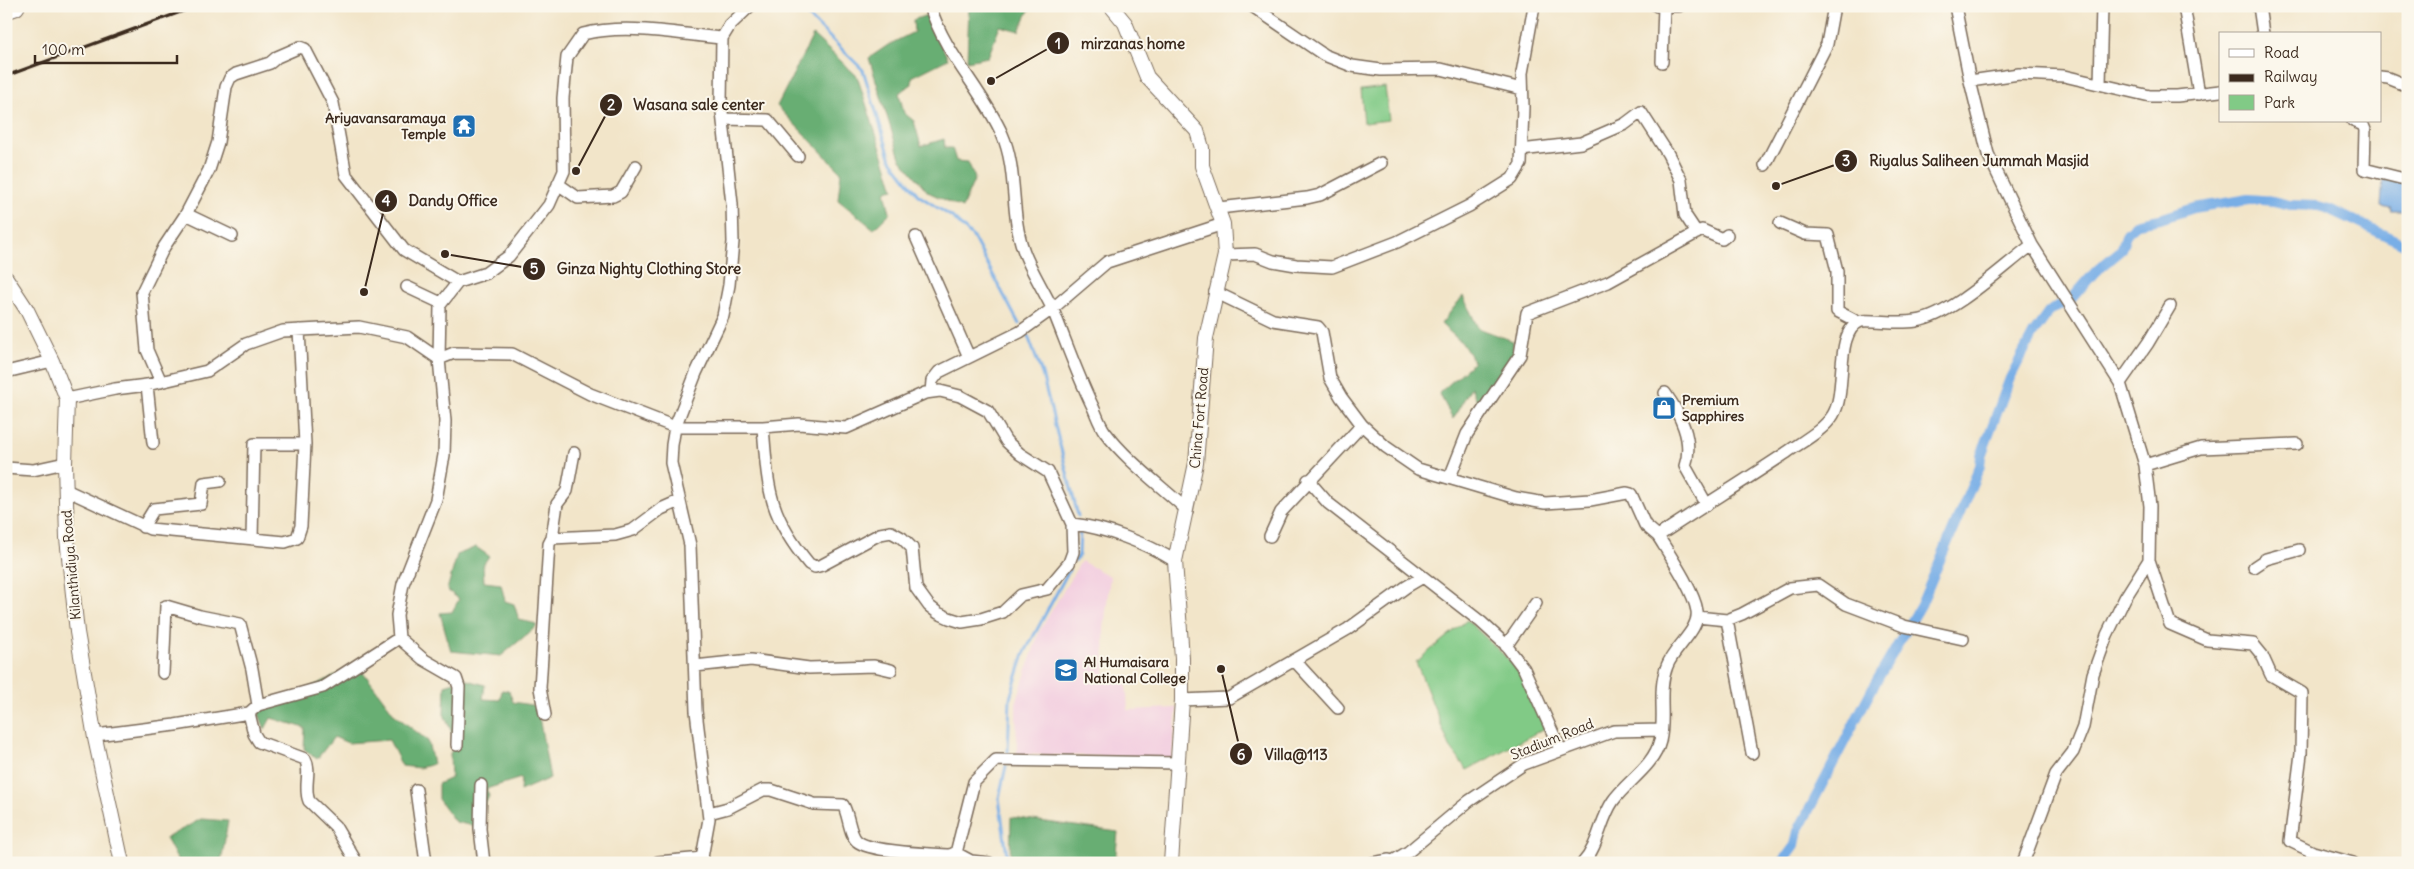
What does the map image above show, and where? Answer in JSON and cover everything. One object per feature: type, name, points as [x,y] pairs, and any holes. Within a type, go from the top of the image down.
[{"type":"highway","points":[[6,9],[15,6]]},
{"type":"street","points":[[658,862],[702,860],[707,843],[709,813],[696,711],[690,545],[671,464],[675,427],[696,373],[723,316],[729,285],[733,242],[732,204],[721,103],[722,38],[730,25],[750,6]]},
{"type":"street","points":[[930,6],[934,20],[951,54],[991,112],[1003,136],[1011,166],[1016,216],[1023,249],[1052,309],[1078,378],[1104,431],[1132,460],[1187,510]]},
{"type":"street","name":"China Fort Road","points":[[1111,6],[1125,23],[1147,77],[1197,131],[1202,148],[1202,166],[1219,208],[1223,224],[1225,256],[1215,292],[1206,338],[1196,462],[1175,561],[1182,658],[1182,700],[1171,863]]},
{"type":"street","points":[[1252,6],[1324,56],[1352,66],[1381,70],[1441,69],[1522,88]]},
{"type":"street","points":[[1225,256],[1255,254],[1273,261],[1319,268],[1332,267],[1376,251],[1460,211],[1512,179],[1521,164],[1523,64],[1534,6]]},
{"type":"street","points":[[1662,62],[1660,7],[1679,6]]},
{"type":"street","points":[[1765,166],[1827,44],[1834,6]]},
{"type":"street","points":[[1955,6],[1970,81],[1988,154],[2032,245],[2120,383],[2145,465],[2150,506],[2149,560],[2170,624],[2207,640],[2253,644],[2262,655],[2271,674],[2302,693],[2301,754],[2290,842],[2313,852],[2353,863]]},
{"type":"street","points":[[2100,84],[2102,6]]},
{"type":"street","points":[[2184,6],[2198,94]]},
{"type":"street","points":[[2259,6],[2263,32]]},
{"type":"street","points":[[457,746],[459,686],[456,678],[423,659],[399,638],[397,615],[403,584],[436,500],[444,455],[445,421],[439,359],[441,303],[458,282],[486,273],[509,256],[550,205],[564,171],[564,98],[567,57],[583,34],[599,30],[622,29],[722,38]]},
{"type":"street","points":[[161,382],[147,350],[142,292],[164,247],[199,192],[218,142],[226,87],[230,78],[236,74],[270,63],[277,57],[300,47],[305,49],[333,104],[346,175],[404,250],[458,282]]},
{"type":"street","points":[[1970,81],[2019,74],[2064,76],[2150,96],[2219,91]]},
{"type":"street","points":[[2382,77],[2408,86]]},
{"type":"street","points":[[1521,150],[1581,143],[1625,124],[1641,112],[1668,154],[1681,180],[1678,195],[1685,215],[1696,233]]},
{"type":"street","points":[[723,119],[768,120],[798,156]]},
{"type":"street","points":[[2356,122],[2363,125],[2365,130],[2364,168],[2408,180]]},
{"type":"street","points":[[1219,208],[1320,195],[1381,163]]},
{"type":"street","points":[[558,184],[578,198],[613,196],[621,192],[636,166]]},
{"type":"street","points":[[186,214],[232,236]]},
{"type":"street","points":[[1780,223],[1805,234],[1828,235],[1837,270],[1837,310],[1858,322],[1904,322],[1933,315],[1976,290],[2032,245]]},
{"type":"street","points":[[931,392],[932,381],[939,372],[1020,332],[1052,309],[1107,262],[1223,224]]},
{"type":"street","points":[[1450,477],[1467,434],[1520,355],[1527,313],[1608,282],[1702,230],[1722,239],[1727,235]]},
{"type":"street","points":[[916,237],[969,357]]},
{"type":"street","name":"Kilanthidiya Road","points":[[6,278],[27,310],[52,361],[67,400],[65,463],[67,538],[78,640],[122,863]]},
{"type":"street","points":[[407,287],[441,303]]},
{"type":"street","points":[[1215,292],[1274,320],[1318,327],[1322,332],[1326,362],[1335,388],[1362,425],[1386,447],[1418,469],[1516,498],[1545,503],[1590,500],[1627,493],[1631,494],[1645,525],[1658,536],[1691,594],[1696,606],[1697,617],[1694,628],[1673,652],[1665,671],[1662,689],[1661,730],[1657,748],[1648,762],[1613,801],[1596,842],[1583,863]]},
{"type":"street","points":[[2120,383],[2148,343],[2170,306]]},
{"type":"street","points":[[1658,536],[1800,443],[1831,419],[1840,398],[1848,333],[1851,327],[1858,322]]},
{"type":"street","points":[[67,400],[115,389],[147,385],[207,371],[246,344],[283,331],[359,327],[407,337],[439,359]]},
{"type":"street","points":[[66,490],[144,527],[285,542],[297,538],[301,526],[304,444],[299,330]]},
{"type":"street","points":[[439,359],[454,353],[512,354],[590,394],[675,427],[764,427],[799,424],[846,428],[931,392],[940,391],[960,396],[988,411],[1006,441],[1020,454],[1048,472],[1072,524],[1073,552],[1069,563],[1047,589],[1021,595],[1003,612],[981,619],[962,622],[938,613],[930,606],[916,588],[912,548],[902,538],[891,532],[880,534],[815,567],[809,564],[784,531],[770,495],[764,427]]},
{"type":"street","points":[[6,372],[52,361]]},
{"type":"street","points":[[147,385],[153,442]]},
{"type":"street","points":[[1664,393],[1681,419],[1687,439],[1688,454],[1685,466],[1708,505]]},
{"type":"street","points":[[1270,536],[1281,512],[1308,480],[1362,425]]},
{"type":"street","points":[[252,539],[254,444],[304,444]]},
{"type":"street","points":[[2145,465],[2201,448],[2297,444]]},
{"type":"street","points":[[545,715],[540,688],[549,544],[552,538],[557,504],[566,491],[574,453]]},
{"type":"street","points":[[6,468],[33,470],[65,463]]},
{"type":"street","points":[[1308,480],[1328,503],[1481,622],[1506,646],[1524,668],[1560,749]]},
{"type":"street","points":[[144,527],[154,509],[202,504],[204,483],[220,481]]},
{"type":"street","points":[[552,538],[615,535],[634,530],[661,509],[679,501]]},
{"type":"street","points":[[1072,524],[1086,525],[1157,550],[1175,561]]},
{"type":"street","points":[[2254,566],[2266,558],[2299,550]]},
{"type":"street","points":[[2024,863],[2056,774],[2073,752],[2083,727],[2093,674],[2107,635],[2125,598],[2149,560]]},
{"type":"street","points":[[1182,700],[1229,698],[1348,629],[1423,577]]},
{"type":"street","points":[[1697,617],[1727,620],[1790,588],[1818,585],[1846,604],[1908,627],[1963,639]]},
{"type":"street","points":[[1506,646],[1536,603]]},
{"type":"street","points":[[163,673],[166,606],[200,616],[240,624],[252,669],[254,734],[259,742],[305,759],[308,765],[307,787],[309,801],[335,826],[356,863]]},
{"type":"street","points":[[1727,620],[1752,753]]},
{"type":"street","points":[[96,735],[175,725],[253,709],[323,687],[399,638]]},
{"type":"street","points":[[695,666],[750,660],[809,668],[874,666],[891,670]]},
{"type":"street","points":[[1294,660],[1338,708]]},
{"type":"street","name":"Stadium Road","points":[[1395,862],[1492,784],[1524,764],[1560,749],[1614,731],[1661,730]]},
{"type":"street","points":[[956,853],[974,782],[996,760],[1178,763]]},
{"type":"street","points":[[481,785],[480,829],[484,863]]},
{"type":"street","points":[[416,790],[426,863]]},
{"type":"street","points":[[709,813],[728,808],[763,790],[770,790],[814,804],[843,805],[854,836],[858,842],[866,845],[895,851],[949,855],[956,853],[972,861],[989,863]]},
{"type":"street","points":[[1373,863],[1395,862]]},
{"type":"shaded area","name":"Al Humaisara National College","points":[[1081,561],[1110,576],[1104,629],[1105,681],[1126,681],[1128,710],[1177,708],[1172,758],[1017,754],[1016,703],[1039,632]]},
{"type":"green space","points":[[969,6],[1031,6],[1019,31],[1000,26],[988,57],[967,61]]},
{"type":"green space","points":[[927,15],[948,59],[912,77],[912,84],[899,93],[904,113],[914,121],[921,146],[944,139],[945,148],[952,148],[956,161],[968,162],[975,178],[962,208],[928,192],[900,158],[869,58],[888,45],[914,32],[913,20]]},
{"type":"green space","points":[[813,35],[857,76],[894,189],[885,191],[890,213],[874,229],[838,200],[841,172],[777,106]]},
{"type":"green space","points":[[1385,87],[1389,120],[1364,123],[1361,90]]},
{"type":"green space","points":[[1463,296],[1478,328],[1513,341],[1513,356],[1479,406],[1471,387],[1453,419],[1439,393],[1474,362],[1462,343],[1441,324]]},
{"type":"green space","points":[[476,547],[489,556],[483,565],[484,582],[501,584],[505,601],[514,604],[519,620],[533,623],[537,626],[501,656],[451,651],[440,613],[452,612],[459,599],[447,590],[457,555]]},
{"type":"green space","points":[[1467,620],[1510,661],[1526,683],[1545,728],[1467,770],[1450,747],[1416,662]]},
{"type":"green space","points":[[358,665],[395,715],[428,741],[433,764],[419,768],[402,766],[389,740],[348,743],[334,737],[317,759],[304,749],[305,728],[271,718],[265,729],[258,712]]},
{"type":"green space","points":[[464,679],[485,685],[483,699],[500,700],[502,690],[509,691],[513,702],[537,706],[550,778],[520,791],[521,778],[486,789],[489,796],[474,826],[455,822],[438,799],[438,784],[451,778],[450,753],[457,745],[444,714],[445,685]]},
{"type":"green space","points":[[1011,817],[1118,832],[1115,863],[1010,863]]},
{"type":"green space","points":[[201,819],[228,821],[221,863],[179,863],[166,838]]},
{"type":"water","points":[[2383,177],[2408,183],[2404,211],[2391,211],[2392,208],[2381,206]]},
{"type":"waterway","points":[[798,6],[863,70],[891,160],[918,195],[952,217],[973,237],[1019,324]]},
{"type":"waterway","points":[[1782,863],[1795,845],[1798,831],[1873,687],[1921,605],[1980,466],[1981,456],[2010,378],[2033,334],[2049,312],[2057,306],[2068,303],[2095,272],[2121,250],[2127,233],[2138,223],[2160,219],[2194,208],[2249,199],[2290,205],[2318,206],[2329,209],[2408,246]]},
{"type":"waterway","points":[[1028,336],[1042,374],[1078,516]]},
{"type":"waterway","points":[[1075,561],[1079,555],[1080,530]]},
{"type":"waterway","points":[[1008,752],[1010,698],[1024,654],[1069,570]]},
{"type":"waterway","points":[[1006,766],[999,798],[1008,863]]},
{"type":"railway","points":[[6,76],[197,6]]},
{"type":"place","name":"mirzanas home","points":[[991,81]]},
{"type":"place","name":"Ariyavansaramaya Temple","points":[[464,126]]},
{"type":"place","name":"Wasana sale center","points":[[576,171]]},
{"type":"place","name":"Riyalus Saliheen Jummah Masjid","points":[[1776,186]]},
{"type":"place","name":"Ginza Nighty Clothing Store","points":[[445,254]]},
{"type":"place","name":"Dandy Office","points":[[364,292]]},
{"type":"place","name":"Premium Sapphires","points":[[1664,408]]},
{"type":"place","name":"Villa@113","points":[[1221,669]]},
{"type":"place","name":"Al Humaisara National College","points":[[1066,670]]}]
